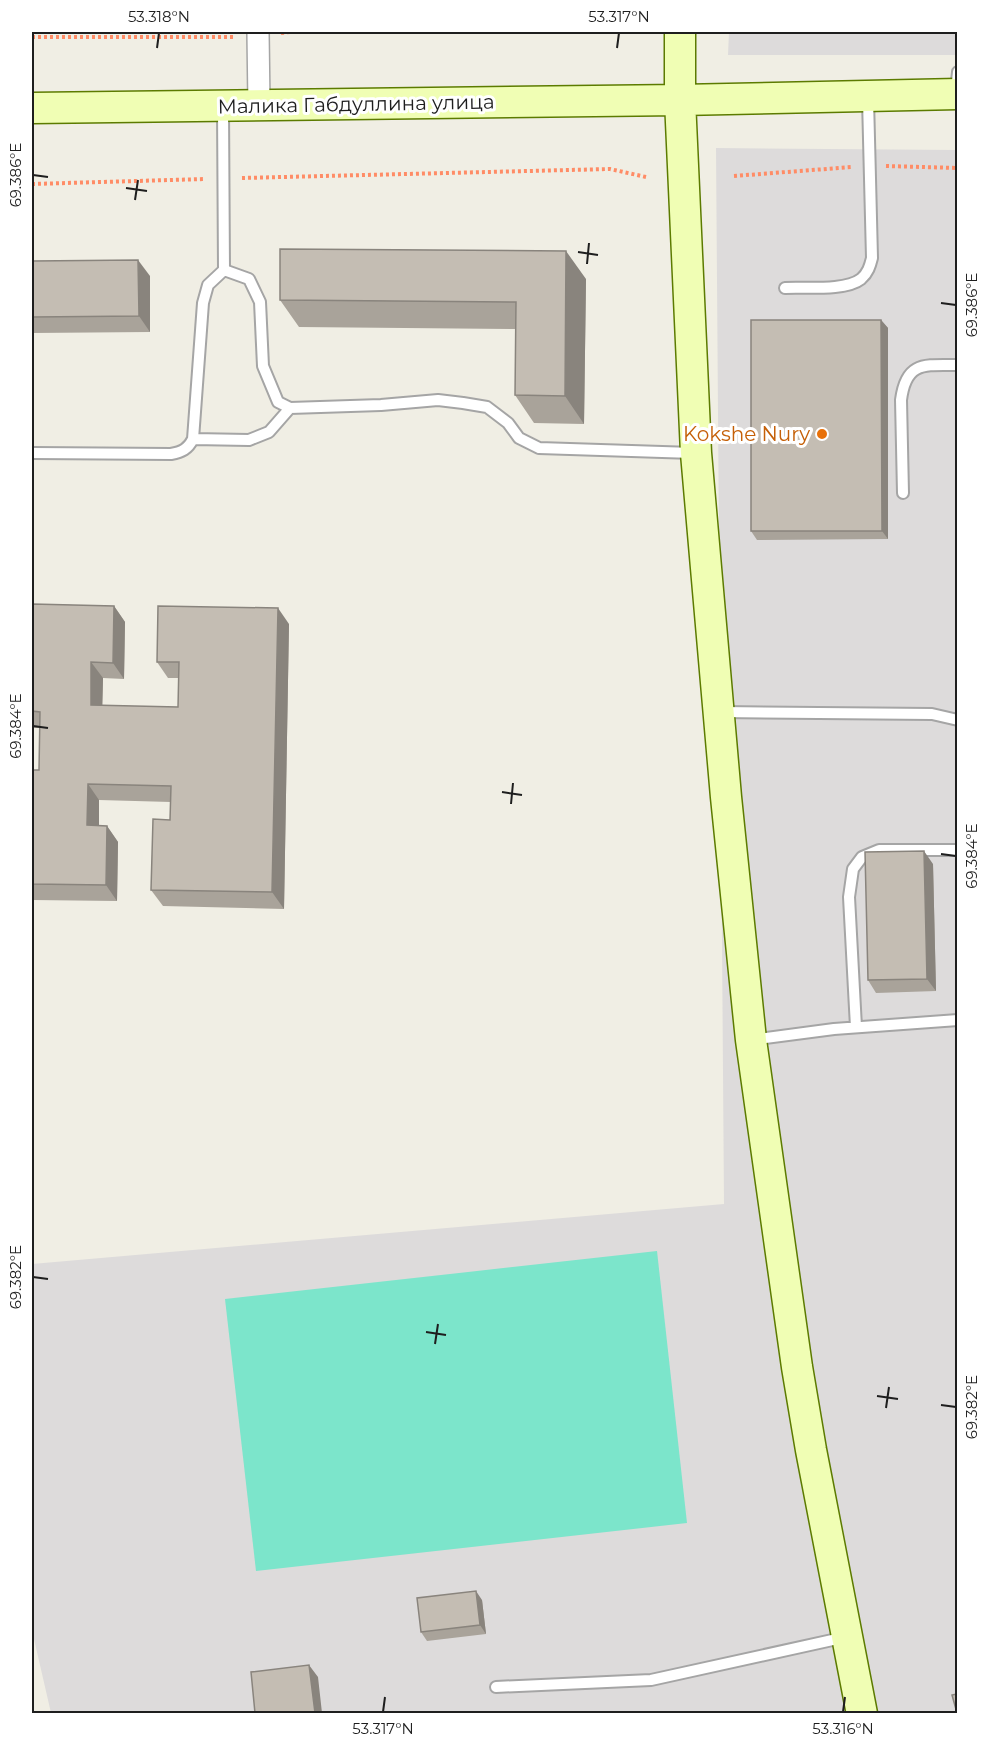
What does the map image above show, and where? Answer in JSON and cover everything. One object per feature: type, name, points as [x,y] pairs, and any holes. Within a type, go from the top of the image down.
[{"type":"street","points":[[680,32],[680,100],[696,453],[718,712],[751,1040],[797,1367],[862,1713]]},
{"type":"street","points":[[258,34],[259,105]]},
{"type":"street","name":"Малика Габдуллина улица","points":[[32,108],[868,96],[957,87]]},
{"type":"lane","points":[[785,288],[845,286],[863,277],[869,268],[872,258],[868,96]]},
{"type":"lane","points":[[32,453],[171,454],[185,450],[193,439],[203,303],[208,285],[224,270],[223,106]]},
{"type":"lane","points":[[224,270],[249,279],[260,302],[263,366],[278,402],[290,408],[381,405],[438,400],[487,407],[508,423],[519,438],[539,448],[696,453]]},
{"type":"lane","points":[[903,493],[901,400],[908,375],[917,368],[929,365],[957,364]]},
{"type":"lane","points":[[193,439],[249,440],[269,432],[290,408]]},
{"type":"lane","points":[[718,712],[932,714],[957,720]]},
{"type":"lane","points":[[856,1027],[849,897],[853,869],[862,857],[879,850],[957,850]]},
{"type":"lane","points":[[751,1040],[856,1027],[957,1020]]},
{"type":"lane","points":[[496,1687],[651,1680],[846,1637]]},
{"type":"path","points":[[32,37],[290,32]]},
{"type":"path","points":[[734,176],[869,166],[957,168]]},
{"type":"path","points":[[32,184],[609,169],[646,177]]},
{"type":"shaded area","points":[[729,32],[957,32],[957,55],[728,55]]},
{"type":"shaded area","points":[[716,148],[957,150],[957,1713],[51,1713],[34,1639],[32,1614],[32,1264],[724,1204]]},
{"type":"green space","points":[[657,1251],[687,1523],[256,1571],[225,1299]]},
{"type":"building","points":[[280,249],[566,251],[565,396],[515,395],[516,302],[280,300]]},
{"type":"building","points":[[138,260],[139,316],[32,317],[32,261]]},
{"type":"building","name":"Kokshe Nury","points":[[751,320],[881,320],[882,531],[751,531]]},
{"type":"building","points":[[32,604],[114,606],[113,663],[91,662],[91,705],[178,707],[179,662],[157,662],[158,606],[278,608],[272,892],[151,890],[153,819],[170,820],[171,786],[88,784],[87,825],[107,826],[106,885],[32,884],[32,770],[39,770],[40,712],[32,711]]},
{"type":"building","points":[[924,851],[927,979],[868,980],[865,852]]},
{"type":"building","points":[[476,1591],[480,1625],[421,1632],[417,1598]]},
{"type":"building","points":[[309,1665],[315,1713],[255,1713],[251,1672]]},
{"type":"building","points":[[957,1694],[957,1713],[952,1695]]},
{"type":"place","name":"Kokshe Nury","points":[[822,434]]}]
